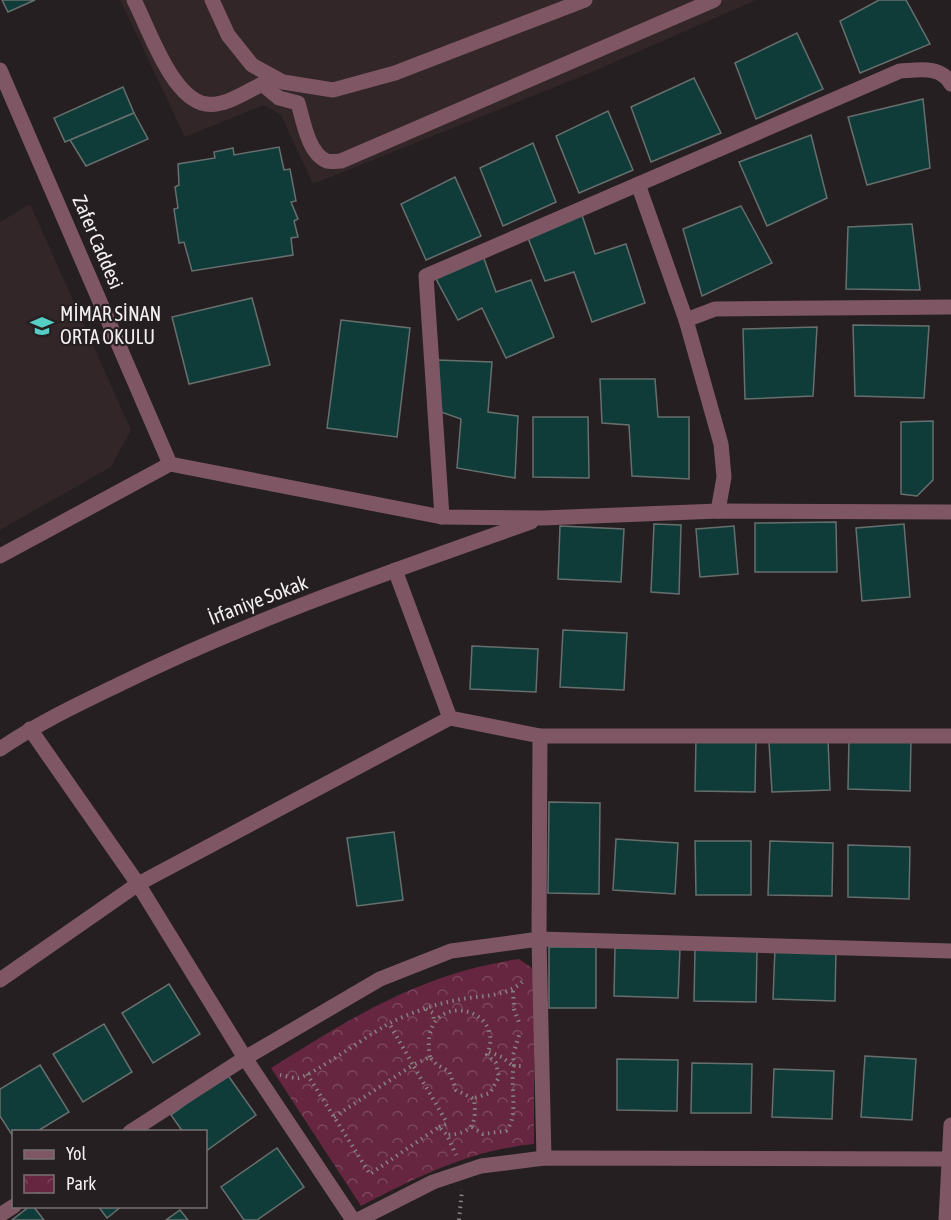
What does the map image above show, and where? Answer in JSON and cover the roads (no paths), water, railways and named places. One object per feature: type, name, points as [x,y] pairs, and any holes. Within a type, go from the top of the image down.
[{"type":"street","points":[[134,0],[176,85],[187,97],[206,104],[224,102],[262,84],[279,98],[298,103],[309,140],[316,152],[327,161],[341,161],[714,0]]},
{"type":"street","points":[[212,0],[228,35],[252,65],[283,82],[333,90],[395,73],[585,0]]},
{"type":"street","name":"Zafer Caddesi","points":[[0,70],[170,464]]},
{"type":"street","points":[[442,517],[426,276],[900,71],[933,70],[951,84]]},
{"type":"street","points":[[638,184],[686,320],[721,444],[724,477],[718,511]]},
{"type":"street","points":[[686,320],[715,309],[951,307]]},
{"type":"street","points":[[0,556],[170,464],[442,517],[543,518],[718,511],[951,512]]},
{"type":"street","name":"İrfaniye Sokak","points":[[0,749],[30,729],[198,646],[395,570],[543,518]]},
{"type":"street","points":[[395,570],[450,718]]},
{"type":"street","points":[[0,980],[138,884],[450,718],[540,736],[951,736]]},
{"type":"street","points":[[30,729],[138,884],[249,1064],[353,1220]]},
{"type":"street","points":[[540,736],[539,939],[544,1158]]},
{"type":"street","points":[[132,1130],[249,1064],[380,979],[451,951],[539,939],[951,951]]},
{"type":"street","points":[[946,1220],[951,1125]]},
{"type":"street","points":[[358,1220],[433,1182],[464,1171],[481,1166],[544,1158],[948,1159]]},
{"type":"place","name":"MİMAR SİNAN ORTA OKULU","points":[[42,326]]}]
